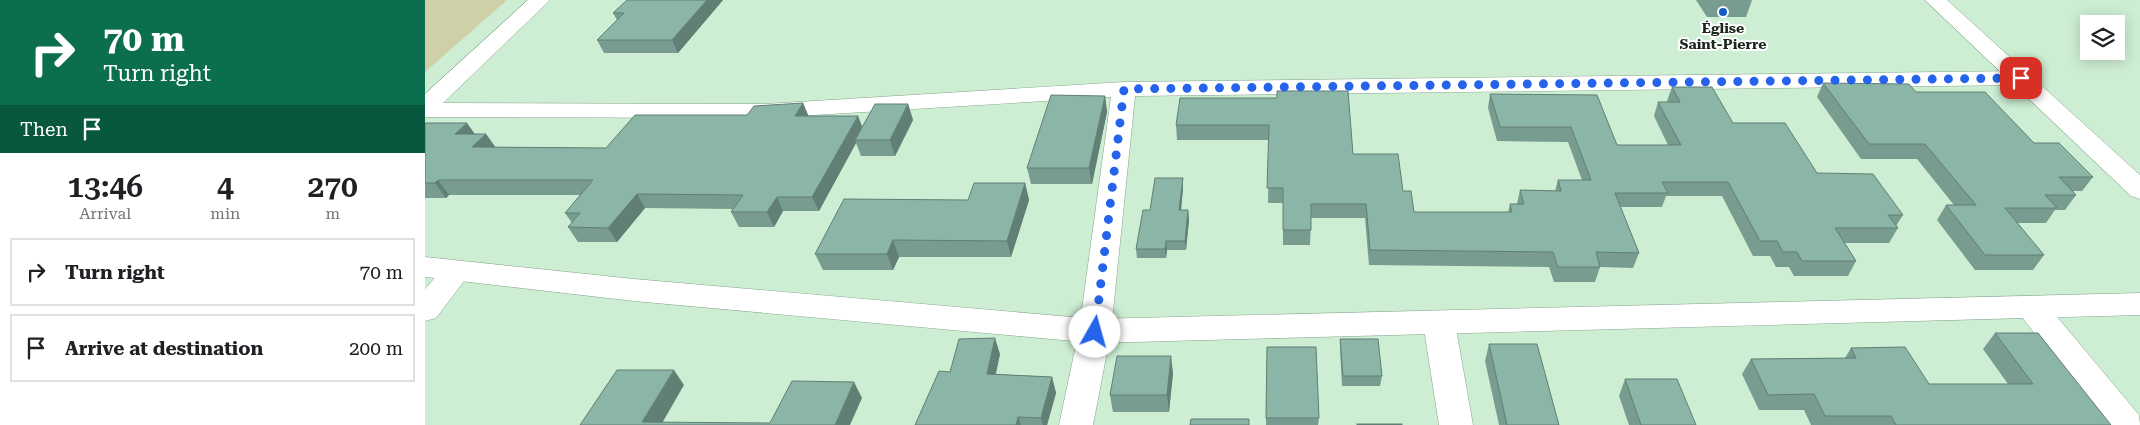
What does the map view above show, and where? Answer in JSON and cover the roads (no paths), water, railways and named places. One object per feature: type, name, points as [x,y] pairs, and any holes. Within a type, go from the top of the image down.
[{"type":"street","points":[[425,109],[540,0]]},
{"type":"street","points":[[1935,0],[2140,190]]},
{"type":"street","points":[[425,109],[765,111],[1124,89],[2021,78]]},
{"type":"street","points":[[1076,425],[1095,332],[1124,89]]},
{"type":"street","points":[[425,267],[456,272],[1095,332],[2140,304]]},
{"type":"street","points":[[425,310],[456,272]]},
{"type":"street","points":[[2032,308],[2127,425]]},
{"type":"street","points":[[1439,323],[1457,425]]},
{"type":"place","name":"Église Saint-Pierre","points":[[1723,12]]}]
